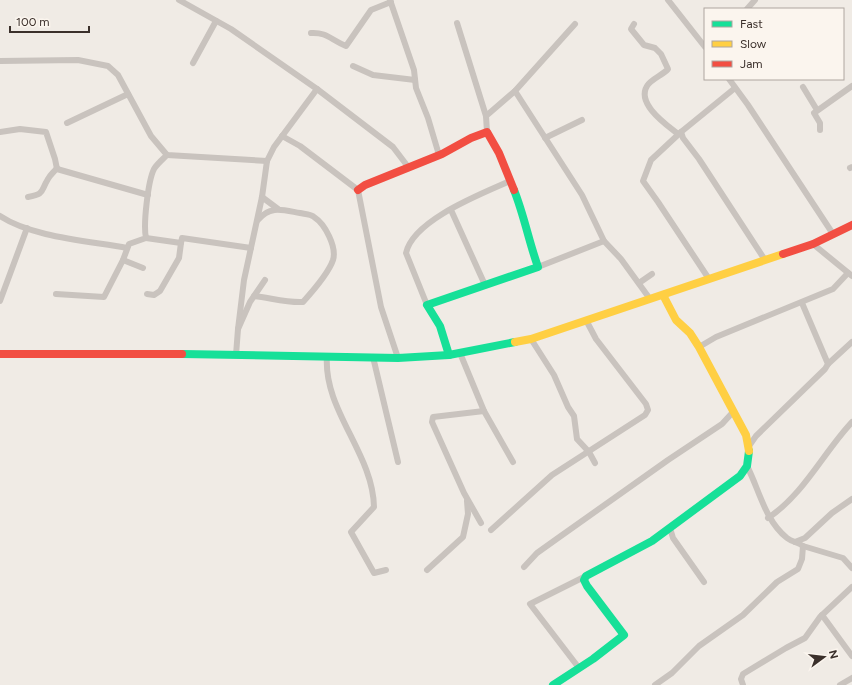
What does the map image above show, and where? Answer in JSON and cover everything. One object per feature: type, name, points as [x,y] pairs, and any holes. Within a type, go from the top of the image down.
[{"type":"street","points":[[179,0],[188,2],[317,89],[393,147],[409,167]]},
{"type":"street","points":[[668,0],[704,46]]},
{"type":"street","points":[[748,8],[755,0]]},
{"type":"street","points":[[311,33],[323,33],[335,42],[346,46],[371,10],[391,1],[414,70],[416,88],[428,118],[439,156]]},
{"type":"street","points":[[193,62],[216,21]]},
{"type":"street","points":[[456,23],[486,116],[487,132],[499,153],[520,207],[529,243],[538,267]]},
{"type":"street","points":[[486,116],[515,91],[575,24]]},
{"type":"street","points":[[634,24],[631,29],[644,45],[655,48],[661,54],[668,69],[647,86],[645,93],[646,102],[659,119],[680,133],[699,159],[765,260]]},
{"type":"street","points":[[0,61],[78,60],[108,66],[118,75],[151,136],[167,155],[267,161]]},
{"type":"street","points":[[353,66],[373,75],[415,80]]},
{"type":"street","points":[[730,80],[833,234]]},
{"type":"street","points":[[820,130],[820,123],[814,113],[852,86]]},
{"type":"street","points":[[803,87],[817,110]]},
{"type":"street","points":[[709,279],[643,181],[651,160],[680,133],[735,88]]},
{"type":"street","points":[[236,355],[244,280],[262,197],[267,161],[282,136],[317,89]]},
{"type":"street","points":[[515,91],[582,195],[604,241],[621,259],[650,299]]},
{"type":"street","points":[[67,123],[128,94]]},
{"type":"street","points":[[545,138],[582,120]]},
{"type":"street","points":[[0,132],[20,129],[46,132],[57,168]]},
{"type":"street","points":[[358,190],[365,185],[439,156],[465,143],[480,132],[487,132]]},
{"type":"street","points":[[282,136],[300,146],[358,190],[381,307],[398,358]]},
{"type":"street","points":[[146,238],[145,219],[148,195],[154,169],[167,155]]},
{"type":"street","points":[[57,168],[94,181],[148,195]]},
{"type":"street","points":[[28,197],[40,195],[44,190],[48,179],[57,168]]},
{"type":"street","points":[[449,355],[440,326],[427,304],[406,254],[407,246],[421,230],[465,201],[510,182]]},
{"type":"street","points":[[254,296],[273,298],[292,303],[303,302],[329,268],[333,259],[334,248],[322,225],[314,216],[278,209],[262,197]]},
{"type":"street","points":[[257,221],[263,213],[278,209]]},
{"type":"street","points":[[451,210],[485,285]]},
{"type":"street","points":[[0,216],[10,223],[37,232],[127,248]]},
{"type":"street","points":[[0,354],[236,355],[398,358],[460,354],[531,339],[813,244],[852,225]]},
{"type":"street","points":[[0,301],[3,281],[27,228]]},
{"type":"street","points":[[56,294],[104,297],[123,260],[129,244],[146,238],[180,243]]},
{"type":"street","points":[[147,294],[154,295],[160,291],[179,258],[180,243],[182,238],[251,248]]},
{"type":"street","points":[[427,304],[516,276],[604,241]]},
{"type":"street","points":[[699,347],[716,337],[834,289],[850,275],[813,244]]},
{"type":"street","points":[[123,260],[143,268]]},
{"type":"street","points":[[639,283],[652,274]]},
{"type":"street","points":[[238,330],[254,296],[265,280]]},
{"type":"street","points":[[663,295],[676,320],[690,333],[699,347],[746,435],[749,446],[747,466],[769,518],[786,538],[803,546],[843,558],[852,568]]},
{"type":"street","points":[[802,303],[828,364]]},
{"type":"street","points":[[491,530],[552,475],[645,415],[648,410],[646,404],[596,340],[586,320]]},
{"type":"street","points":[[531,339],[554,375],[568,407],[574,416],[577,439],[589,452],[595,463]]},
{"type":"street","points":[[749,446],[756,436],[852,342]]},
{"type":"street","points":[[460,354],[463,365],[484,411],[513,462]]},
{"type":"street","points":[[327,356],[326,370],[334,400],[364,462],[374,490],[374,507],[351,532],[374,573],[386,570]]},
{"type":"street","points":[[373,357],[398,462]]},
{"type":"street","points":[[481,524],[432,422],[433,417],[484,411]]},
{"type":"street","points":[[524,567],[537,553],[722,424],[733,412]]},
{"type":"street","points":[[769,518],[778,512],[808,480],[837,438],[852,422]]},
{"type":"street","points":[[579,668],[530,604],[652,541],[740,476],[747,466]]},
{"type":"street","points":[[427,570],[463,537],[468,514],[467,497]]},
{"type":"street","points":[[795,542],[805,538],[832,513],[852,499]]},
{"type":"street","points":[[670,528],[673,538],[704,582]]},
{"type":"street","points":[[655,685],[672,673],[699,646],[743,615],[777,582],[798,568],[802,559],[803,546]]},
{"type":"street","points":[[553,684],[579,668],[624,635],[587,586],[584,580],[586,576]]},
{"type":"street","points":[[743,685],[741,679],[743,674],[805,638],[822,615],[852,587]]},
{"type":"street","points":[[822,615],[852,656]]},
{"type":"street","points":[[840,685],[852,678]]},
{"type":"traffic: fast","points":[[449,355],[440,326],[427,305],[538,267],[514,190]]},
{"type":"traffic: fast","points":[[182,354],[398,358],[449,355],[515,342]]},
{"type":"traffic: fast","points":[[553,685],[593,659],[624,635],[587,586],[584,580],[586,576],[652,541],[740,476],[747,466],[749,451]]},
{"type":"traffic: slow","points":[[515,342],[531,339],[783,254]]},
{"type":"traffic: slow","points":[[663,295],[676,320],[690,333],[699,347],[746,435],[749,451]]},
{"type":"traffic: jam","points":[[358,190],[365,185],[442,154],[471,138],[487,132],[499,153],[514,190]]},
{"type":"traffic: jam","points":[[783,254],[813,244],[852,225]]},
{"type":"traffic: jam","points":[[0,354],[182,354]]}]
